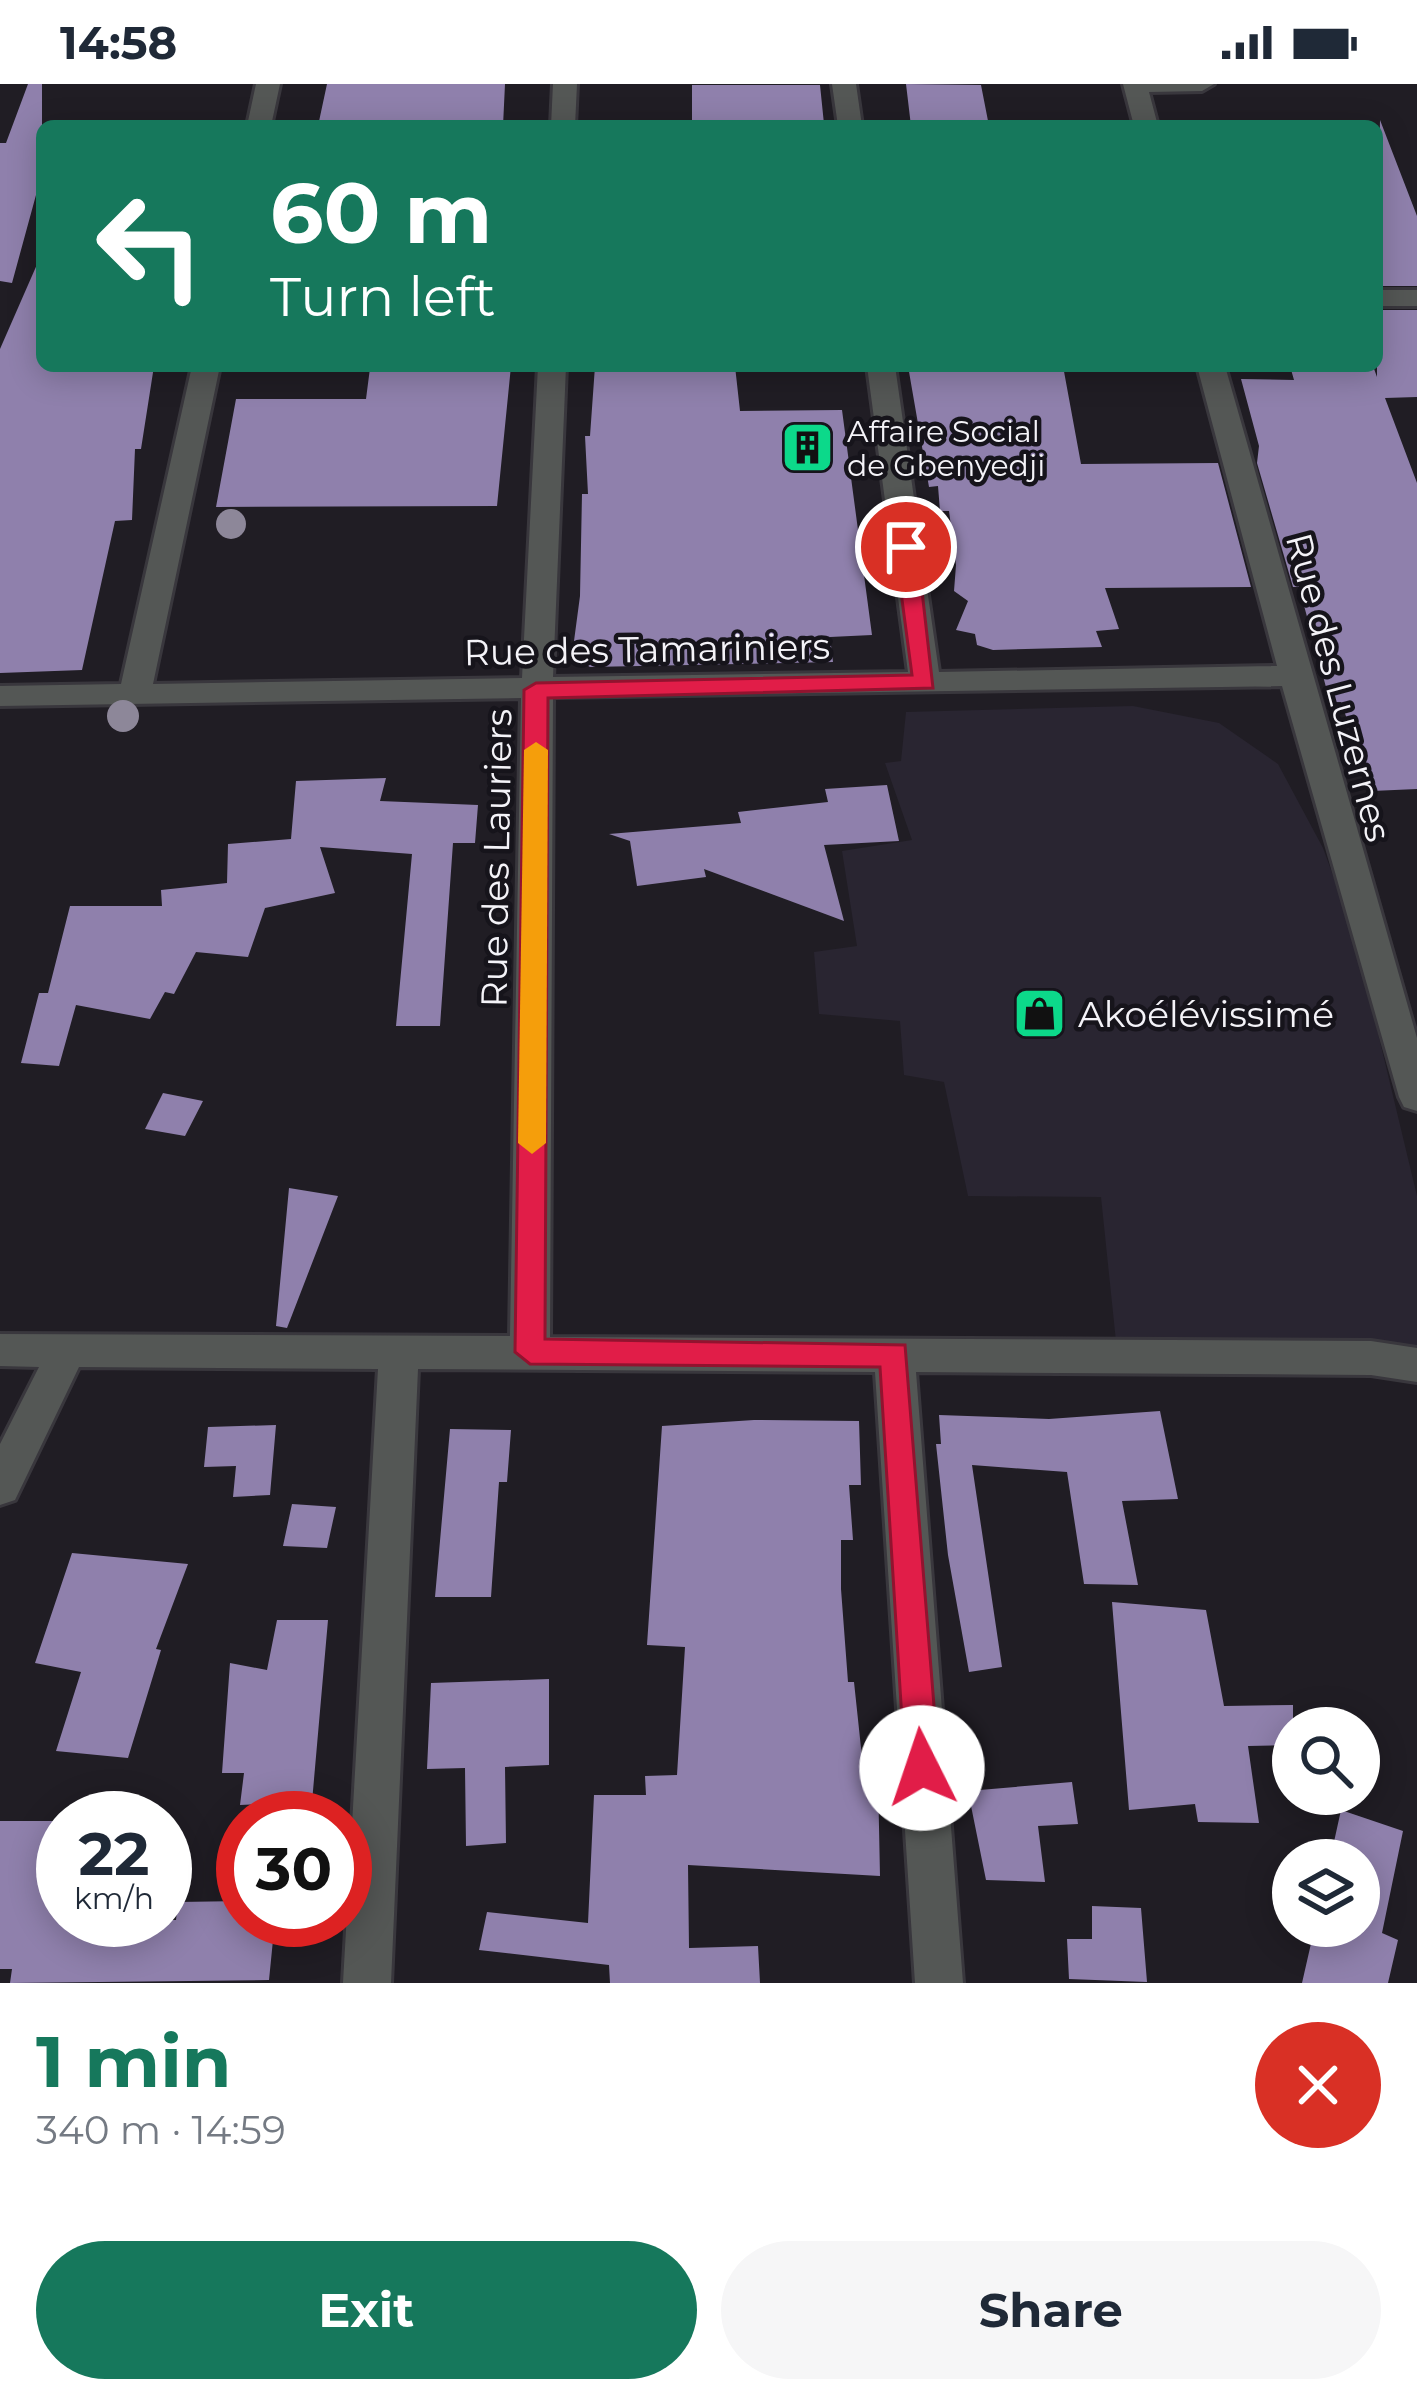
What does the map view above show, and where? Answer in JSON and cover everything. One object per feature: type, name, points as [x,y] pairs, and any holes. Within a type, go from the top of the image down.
[{"type":"street","points":[[260,120],[268,84]]},
{"type":"street","points":[[563,120],[566,84]]},
{"type":"street","points":[[844,84],[849,120]]},
{"type":"street","points":[[1144,120],[1135,84],[1202,84]]},
{"type":"street","points":[[1383,298],[1417,298]]},
{"type":"street","points":[[134,697],[205,372]]},
{"type":"street","name":"Rue des Lauriers","points":[[530,1352],[536,690],[552,372]]},
{"type":"street","points":[[881,372],[925,682]]},
{"type":"street","name":"Rue des Luzernes","points":[[1212,372],[1417,1096]]},
{"type":"street","name":"Rue des Tamariniers","points":[[0,696],[1295,676]]},
{"type":"street","points":[[0,1487],[68,1348]]},
{"type":"street","points":[[367,1983],[399,1349]]},
{"type":"street","points":[[0,1350],[1371,1358],[1417,1365]]},
{"type":"street","points":[[895,1354],[939,1983]]},
{"type":"shaded area","name":"Akoélévissimé","points":[[1133,706],[1219,723],[1278,764],[1323,848],[1354,933],[1417,1196],[1417,1350],[1117,1351],[1101,1197],[968,1196],[944,1082],[904,1075],[900,1021],[819,1014],[814,952],[857,946],[842,851],[912,840],[885,763],[901,761],[906,712]]},
{"type":"building","points":[[28,84],[42,84],[42,120],[36,120],[36,195],[12,283],[0,281],[0,143],[6,143]]},
{"type":"building","points":[[327,84],[505,84],[503,120],[319,120]]},
{"type":"building","points":[[906,84],[981,85],[988,120],[910,120]]},
{"type":"building","points":[[692,85],[820,85],[824,120],[692,120]]},
{"type":"building","points":[[1383,128],[1417,216],[1417,286],[1383,286]]},
{"type":"building","points":[[36,267],[36,372],[153,372],[141,449],[135,449],[132,520],[115,521],[82,670],[0,673],[0,349]]},
{"type":"building","points":[[1383,310],[1417,310],[1417,397],[1385,398],[1417,483],[1417,789],[1372,791],[1341,702],[1330,702],[1299,587],[1293,587],[1257,463],[1259,446],[1241,379],[1294,380],[1292,372],[1375,372],[1377,377],[1377,372],[1383,372]]},
{"type":"building","points":[[369,372],[510,372],[497,506],[216,507],[236,399],[366,399]]},
{"type":"building","points":[[595,372],[736,372],[740,411],[842,410],[872,635],[830,637],[833,662],[590,667],[572,656],[580,596],[582,494],[588,494],[585,436],[590,436]]},
{"type":"building","points":[[909,372],[1064,372],[1081,464],[1218,463],[1251,587],[1105,588],[1119,629],[1096,631],[1102,647],[993,650],[977,645],[975,634],[956,630],[968,601],[954,591],[956,565],[949,511],[940,511],[938,486],[929,487]]},
{"type":"building","points":[[386,778],[380,801],[478,805],[475,843],[453,843],[440,1026],[396,1026],[412,854],[320,847],[335,893],[265,908],[248,957],[196,952],[174,994],[165,992],[150,1019],[76,1005],[59,1066],[21,1063],[39,993],[48,993],[70,906],[162,906],[161,890],[227,883],[228,844],[291,839],[296,781]]},
{"type":"building","points":[[887,785],[899,841],[824,845],[844,921],[704,869],[706,877],[637,886],[630,841],[609,834],[741,823],[738,812],[828,802],[825,789]]},
{"type":"building","points":[[163,1093],[203,1101],[185,1136],[145,1129]]},
{"type":"building","points":[[289,1188],[338,1196],[287,1328],[276,1326]]},
{"type":"building","points":[[1160,1411],[1178,1499],[1122,1501],[1138,1585],[1084,1584],[1067,1472],[972,1465],[1002,1667],[969,1672],[948,1555],[936,1444],[941,1444],[939,1415],[1049,1419]]},
{"type":"building","points":[[754,1420],[859,1421],[861,1485],[849,1485],[853,1540],[841,1540],[841,1589],[848,1682],[854,1682],[864,1776],[878,1777],[880,1876],[688,1865],[689,1948],[758,1946],[760,1983],[610,1983],[609,1965],[479,1950],[487,1912],[588,1923],[594,1795],[646,1795],[645,1776],[677,1775],[685,1647],[647,1645],[662,1426]]},
{"type":"building","points":[[276,1425],[270,1495],[233,1497],[236,1466],[204,1467],[208,1427]]},
{"type":"building","points":[[450,1429],[511,1430],[507,1482],[499,1482],[491,1597],[435,1597]]},
{"type":"building","points":[[292,1504],[336,1507],[327,1548],[283,1546]]},
{"type":"building","points":[[72,1553],[188,1564],[156,1649],[161,1650],[128,1758],[56,1751],[81,1672],[35,1663]]},
{"type":"building","points":[[1112,1602],[1206,1610],[1224,1706],[1293,1705],[1272,1707],[1272,1745],[1248,1746],[1259,1823],[1198,1822],[1195,1804],[1129,1810]]},
{"type":"building","points":[[277,1620],[328,1620],[313,1791],[242,1791],[244,1773],[222,1773],[230,1663],[267,1670]]},
{"type":"building","points":[[549,1679],[549,1765],[505,1767],[506,1843],[466,1846],[465,1768],[427,1769],[431,1683]]},
{"type":"building","points":[[1072,1782],[1078,1824],[1038,1826],[1045,1882],[986,1880],[968,1791]]},
{"type":"building","points":[[1340,1815],[1356,1815],[1403,1831],[1382,1933],[1398,1940],[1388,1983],[1302,1983],[1310,1947],[1380,1947],[1380,1839],[1335,1839]]},
{"type":"building","points":[[0,1821],[36,1821],[36,1947],[192,1947],[192,1902],[216,1901],[216,1947],[272,1947],[269,1980],[10,1983],[12,1969],[0,1969]]},
{"type":"building","points":[[1092,1906],[1141,1908],[1147,1982],[1069,1979],[1067,1939],[1092,1939]]},
{"type":"slow traffic","points":[[532,1143],[536,750]]},
{"type":"place","name":"Affaire Social de Gbenyedji","points":[[808,448]]},
{"type":"place","name":"Akoélévissimé","points":[[1039,1014]]},
{"type":"route","points":[[906,547],[925,682],[536,690],[530,1352],[895,1354],[922,1768]]}]
